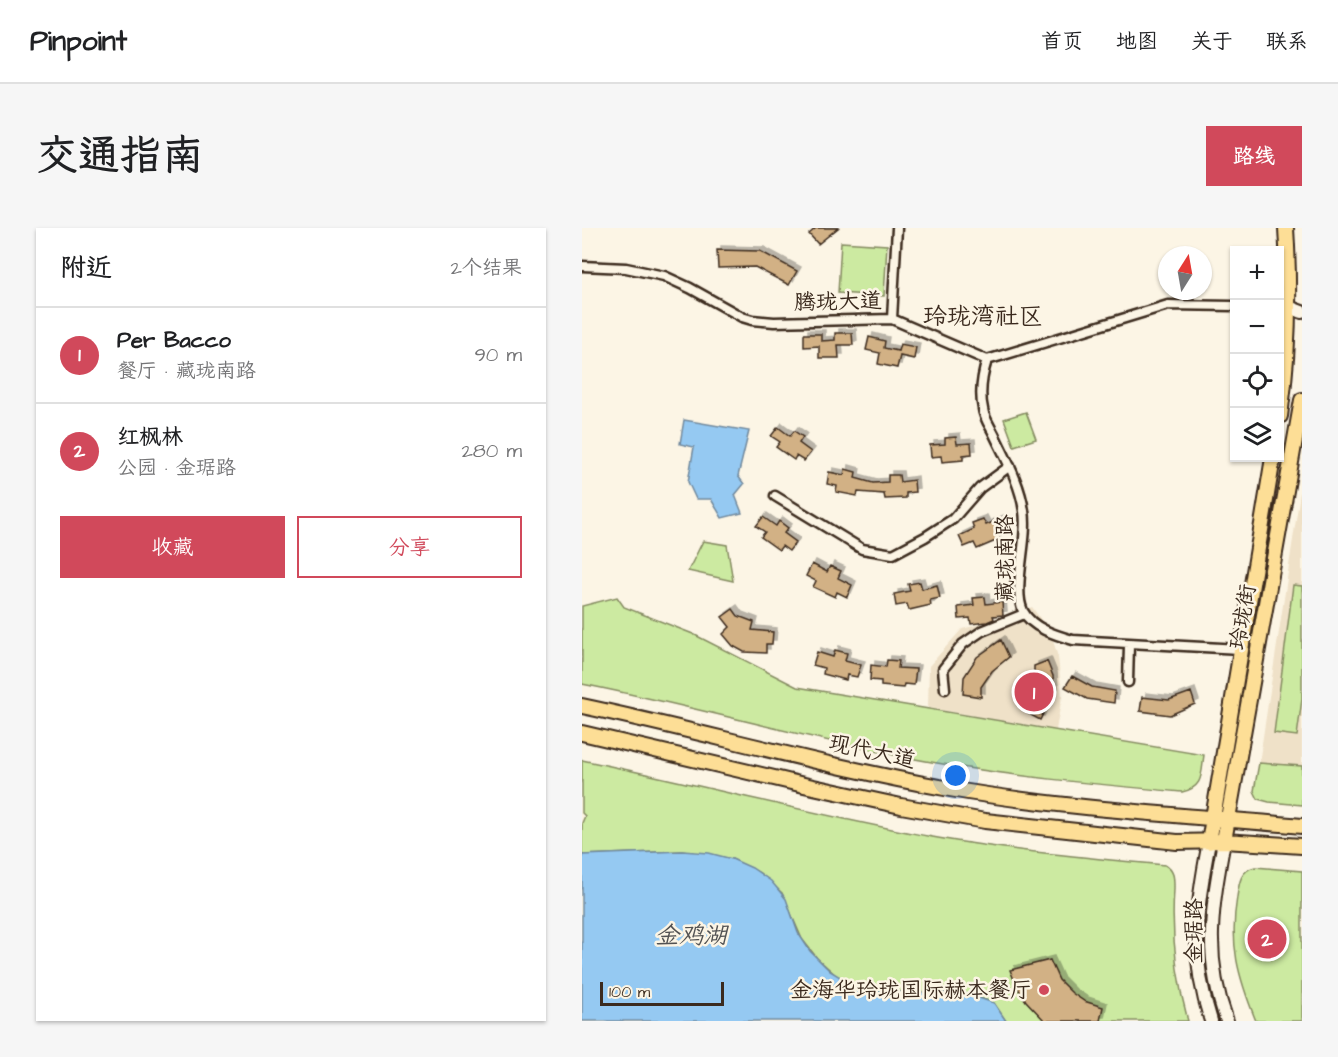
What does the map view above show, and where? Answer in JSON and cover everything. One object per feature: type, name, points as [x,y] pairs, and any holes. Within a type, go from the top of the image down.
[{"type":"main road","points":[[1281,408],[1293,307],[1286,228]]},
{"type":"main road","name":"玲珑街","points":[[1224,842],[1302,400]]},
{"type":"main road","name":"玲珑街","points":[[1209,842],[1272,462]]},
{"type":"main road","name":"现代大道","points":[[582,706],[705,733],[811,760],[951,789],[1056,803],[1302,826]]},
{"type":"main road","name":"现代大道","points":[[582,733],[815,788],[985,821],[1177,842],[1302,846]]},
{"type":"main road","name":"金琚路","points":[[1209,842],[1199,899],[1196,941],[1200,976],[1211,1021]]},
{"type":"main road","name":"金琚路","points":[[1224,842],[1214,893],[1211,930],[1214,974],[1227,1021]]},
{"type":"street","points":[[892,319],[897,228]]},
{"type":"street","name":"腾珑大道","points":[[582,266],[627,268],[664,276],[752,320],[774,322],[892,319],[987,360]]},
{"type":"street","points":[[987,360],[1168,305],[1230,306]]},
{"type":"street","name":"藏珑南路","points":[[987,360],[980,388],[983,411],[1019,485],[1024,511],[1026,531],[1019,591],[1024,614],[1039,627],[1057,636],[1073,640],[1130,645],[1240,649]]},
{"type":"street","points":[[776,496],[862,549],[892,554],[953,519],[980,488],[1010,466]]},
{"type":"street","points":[[945,689],[943,669],[963,644],[982,631],[1024,614]]},
{"type":"street","points":[[1128,682],[1130,645]]},
{"type":"shaded area","points":[[1302,480],[1302,766],[1259,763]]},
{"type":"shaded area","points":[[1032,607],[1051,634],[1058,657],[1062,696],[1056,730],[928,708],[929,666],[962,629],[1008,617]]},
{"type":"green space","points":[[841,242],[887,245],[884,296],[838,293]]},
{"type":"green space","points":[[1026,412],[1036,439],[1014,446],[1004,419]]},
{"type":"green space","points":[[703,541],[727,545],[733,581],[688,571]]},
{"type":"green space","points":[[1293,585],[1302,586],[1302,699],[1297,736],[1274,733]]},
{"type":"green space","points":[[617,597],[624,607],[693,634],[797,687],[1204,755],[1202,774],[1194,787],[1182,792],[1015,775],[873,751],[582,684],[582,606]]},
{"type":"green space","points":[[582,760],[938,838],[1080,857],[1165,865],[1171,870],[1174,879],[1175,956],[1188,1021],[1006,1021],[994,1003],[975,996],[952,992],[860,989],[838,977],[817,958],[802,939],[782,893],[760,873],[732,859],[682,851],[582,855],[582,823],[585,816],[582,813]]},
{"type":"green space","points":[[1259,763],[1302,766],[1302,805],[1258,799],[1254,791]]},
{"type":"green space","points":[[1255,867],[1302,871],[1302,1021],[1256,1021],[1244,989],[1235,945],[1235,914],[1241,878],[1246,871]]},
{"type":"water","points":[[684,420],[749,431],[738,476],[744,484],[735,495],[742,513],[722,518],[711,499],[696,499],[688,482],[694,447],[680,444]]},
{"type":"water","name":"金鸡湖","points":[[682,851],[709,853],[732,859],[752,868],[771,881],[786,899],[798,933],[810,951],[830,971],[860,989],[891,992],[964,993],[994,1003],[1006,1021],[582,1021],[582,855]]},
{"type":"building","points":[[816,228],[838,228],[818,244],[809,234]]},
{"type":"building","points":[[717,250],[760,251],[797,271],[789,285],[755,267],[718,268]]},
{"type":"building","points":[[835,333],[852,333],[853,345],[838,345],[839,358],[819,358],[819,346],[804,347],[804,334],[821,334],[821,341],[835,340]]},
{"type":"building","points":[[869,337],[885,341],[884,348],[898,351],[900,344],[916,347],[914,359],[900,356],[897,368],[878,364],[880,353],[866,350]]},
{"type":"building","points":[[778,427],[790,436],[794,431],[803,437],[799,443],[811,452],[804,461],[796,456],[794,460],[776,447],[780,442],[771,436]]},
{"type":"building","points":[[956,437],[957,444],[971,443],[972,454],[963,455],[963,460],[942,462],[941,456],[931,457],[930,445],[945,444],[945,438]]},
{"type":"building","points":[[845,469],[856,472],[855,478],[873,483],[888,482],[888,475],[899,475],[900,482],[914,480],[915,492],[906,493],[906,498],[885,499],[884,494],[858,492],[857,496],[836,492],[837,486],[827,484],[829,472],[844,475]]},
{"type":"building","points":[[763,517],[776,526],[779,521],[788,528],[784,533],[796,542],[789,551],[782,546],[779,550],[761,537],[765,532],[756,526]]},
{"type":"building","points":[[983,519],[986,525],[1000,519],[1005,531],[996,535],[998,540],[977,549],[974,543],[964,547],[959,536],[974,529],[972,523]]},
{"type":"building","points":[[812,564],[827,572],[830,566],[841,571],[838,578],[852,585],[847,597],[837,592],[835,597],[813,587],[816,581],[806,576]]},
{"type":"building","points":[[920,582],[922,589],[937,585],[940,598],[930,600],[931,605],[909,610],[907,604],[896,606],[894,594],[910,591],[908,584]]},
{"type":"building","points":[[985,597],[986,604],[1002,602],[1003,615],[993,616],[994,619],[987,622],[971,624],[970,618],[959,619],[958,607],[974,605],[973,598]]},
{"type":"building","points":[[733,609],[738,616],[754,622],[752,630],[773,632],[772,644],[766,644],[766,653],[744,652],[733,646],[723,634],[730,627],[722,617]]},
{"type":"building","points":[[1001,640],[1009,657],[992,671],[981,687],[981,697],[963,694],[964,677],[977,657]]},
{"type":"building","points":[[835,650],[847,653],[845,661],[861,665],[857,677],[847,675],[846,680],[823,674],[824,668],[813,665],[817,652],[833,657]]},
{"type":"building","points":[[887,660],[899,661],[898,668],[916,669],[914,685],[904,684],[903,688],[881,686],[881,681],[870,680],[871,665],[886,667]]},
{"type":"building","points":[[1047,661],[1053,676],[1054,692],[1040,720],[1027,713],[1034,698],[1034,666]]},
{"type":"building","points":[[1072,676],[1092,687],[1115,691],[1114,703],[1087,699],[1065,687]]},
{"type":"building","points":[[1191,692],[1195,704],[1170,715],[1140,711],[1142,697],[1169,700]]},
{"type":"building","name":"金海华玲珑国际赫本餐厅","points":[[1050,960],[1059,980],[1072,993],[1084,1001],[1103,1007],[1100,1021],[1045,1021],[1026,1001],[1010,970]]},
{"type":"place","name":"Per Bacco","points":[[1034,692]]},
{"type":"place","name":"红枫林","points":[[1267,939]]},
{"type":"place","name":"金海华玲珑国际赫本餐厅","points":[[1044,990]]},
{"type":"district","name":"玲珑湾社区","points":[[983,317]]}]
